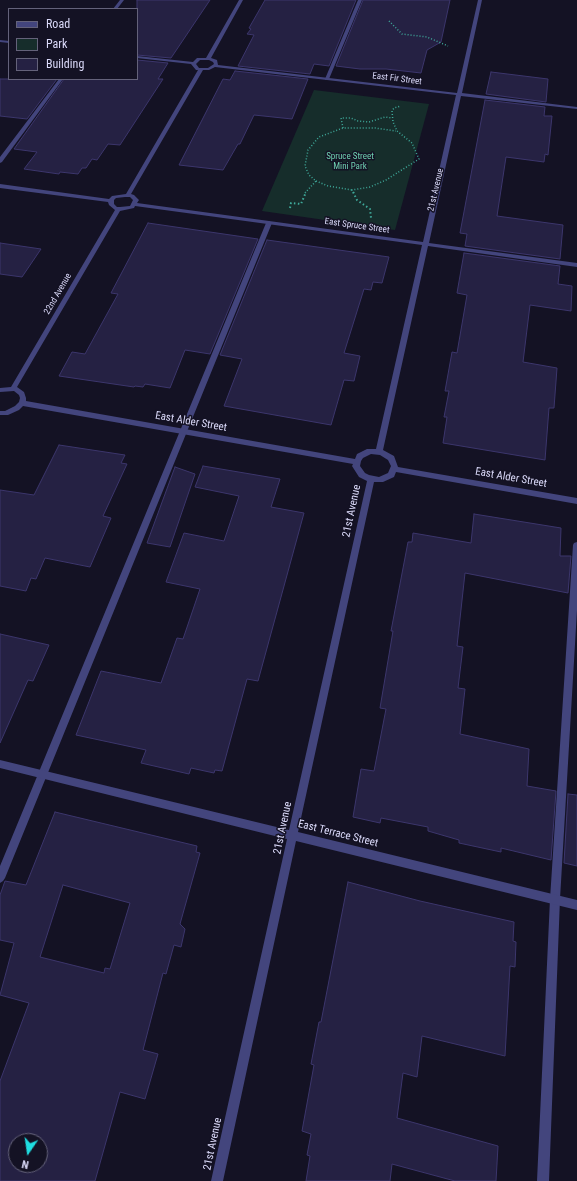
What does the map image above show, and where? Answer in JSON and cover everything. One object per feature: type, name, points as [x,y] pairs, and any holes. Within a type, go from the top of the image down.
[{"type":"street","points":[[116,8],[122,0]]},
{"type":"street","points":[[208,58],[241,0]]},
{"type":"street","points":[[326,79],[360,0]]},
{"type":"street","name":"21st Avenue","points":[[379,451],[424,244],[480,0]]},
{"type":"street","points":[[138,57],[193,63],[199,59],[208,58],[214,61],[215,66],[209,69],[201,70],[195,68],[193,63]]},
{"type":"street","name":"East Fir Street","points":[[215,66],[577,108]]},
{"type":"street","points":[[128,195],[201,70]]},
{"type":"street","points":[[0,161],[60,80]]},
{"type":"street","points":[[0,186],[111,201],[118,196],[128,195],[136,200],[135,204],[128,208],[118,209],[112,207],[111,201]]},
{"type":"street","name":"East Spruce Street","points":[[135,204],[577,265]]},
{"type":"street","name":"22nd Avenue","points":[[13,389],[118,209]]},
{"type":"street","points":[[0,878],[269,223]]},
{"type":"street","points":[[0,390],[13,389],[22,394],[23,398],[22,403],[12,411],[0,412]]},
{"type":"street","name":"East Alder Street","points":[[22,403],[357,462]]},
{"type":"street","points":[[379,451],[391,458],[394,462],[394,469],[391,475],[380,480],[371,479],[362,475],[358,470],[357,462],[360,456],[364,453],[379,451]]},
{"type":"street","name":"East Alder Street","points":[[394,469],[577,501]]},
{"type":"street","name":"21st Avenue","points":[[217,1181],[371,479]]},
{"type":"street","points":[[543,1181],[555,899],[577,545]]},
{"type":"street","name":"East Terrace Street","points":[[0,764],[42,776],[294,835],[577,905]]},
{"type":"path","points":[[389,21],[402,34],[427,37],[448,46]]},
{"type":"path","points":[[397,132],[392,118],[392,111],[394,108],[406,104]]},
{"type":"path","points":[[343,128],[341,118],[351,118],[358,121],[370,122],[386,117],[392,118]]},
{"type":"path","points":[[343,128],[375,128],[397,132],[412,143],[419,159],[380,183],[370,187],[352,190],[328,186],[316,181],[309,175],[305,166],[308,150],[319,137],[329,132],[343,128]]},
{"type":"path","points":[[291,204],[301,204],[305,193],[316,181]]},
{"type":"path","points":[[352,190],[357,200],[370,209],[371,219]]},
{"type":"green space","name":"Spruce Street Mini Park","points":[[314,90],[429,104],[395,230],[262,211]]},
{"type":"building","points":[[137,0],[210,0],[171,58],[138,55]]},
{"type":"building","points":[[265,0],[356,0],[329,66],[314,64],[310,74],[238,66],[254,35],[247,34],[251,29],[249,28]]},
{"type":"building","points":[[363,0],[450,0],[441,42],[427,50],[421,73],[336,66]]},
{"type":"building","points":[[138,60],[168,63],[158,79],[163,79],[120,145],[108,144],[97,160],[92,159],[86,168],[82,168],[78,174],[60,172],[59,174],[24,169],[37,152],[14,149],[63,80],[138,80]]},
{"type":"building","points":[[235,71],[308,79],[292,119],[254,115],[240,144],[238,144],[223,170],[179,165],[223,79],[230,80]]},
{"type":"building","points":[[491,72],[548,79],[546,102],[486,94]]},
{"type":"building","points":[[0,79],[56,80],[27,119],[0,116]]},
{"type":"building","points":[[485,100],[545,107],[544,116],[552,116],[548,155],[545,154],[544,162],[506,157],[497,216],[563,225],[560,259],[465,246],[467,234],[460,233]]},
{"type":"building","points":[[148,223],[258,239],[210,354],[185,350],[170,388],[145,384],[143,387],[134,387],[59,376],[72,352],[85,354],[118,294],[111,293]]},
{"type":"building","points":[[267,240],[389,257],[382,283],[373,282],[371,290],[364,289],[344,353],[360,356],[354,381],[344,380],[331,425],[224,406],[242,359],[220,355]]},
{"type":"building","points":[[0,243],[41,249],[22,277],[0,274]]},
{"type":"building","points":[[464,253],[560,266],[558,284],[572,286],[571,311],[530,305],[523,362],[557,368],[554,408],[549,408],[545,460],[443,443],[447,417],[444,417],[449,391],[445,391],[452,352],[457,353],[467,295],[457,293]]},
{"type":"building","points":[[59,445],[125,455],[121,463],[127,464],[103,516],[111,518],[90,567],[45,558],[36,579],[31,578],[26,591],[0,586],[0,490],[34,495]]},
{"type":"building","points":[[203,466],[280,479],[271,507],[304,513],[258,681],[247,679],[222,771],[215,770],[214,773],[191,768],[189,774],[141,763],[146,750],[76,735],[101,671],[161,683],[177,638],[183,639],[200,589],[166,582],[184,533],[224,541],[239,496],[195,487]]},
{"type":"building","points":[[175,467],[195,474],[170,547],[147,543]]},
{"type":"building","points":[[474,514],[561,528],[560,556],[571,556],[568,593],[465,573],[457,646],[463,647],[458,688],[465,689],[460,734],[529,749],[527,786],[556,791],[551,860],[501,848],[501,852],[459,843],[459,840],[428,831],[428,827],[381,818],[380,823],[353,817],[361,769],[374,771],[386,709],[380,708],[393,631],[391,631],[408,542],[412,542],[413,533],[471,543]]},
{"type":"building","points":[[0,634],[49,645],[33,681],[28,680],[0,743]]},
{"type":"building","points":[[568,794],[577,795],[577,866],[564,863]]},
{"type":"building","points":[[55,812],[197,846],[196,852],[200,853],[180,924],[185,929],[181,947],[174,945],[166,974],[163,973],[143,1050],[158,1054],[145,1099],[120,1092],[95,1181],[0,1181],[0,1081],[29,1003],[0,995],[14,943],[0,940],[0,895],[5,881],[26,885]],"holes":[[[63,885],[130,903],[110,969],[105,968],[104,973],[40,957]]]},
{"type":"building","points":[[348,882],[420,901],[514,922],[513,941],[516,942],[515,967],[510,966],[505,1056],[422,1036],[417,1077],[403,1073],[397,1118],[498,1146],[496,1181],[455,1181],[392,1164],[390,1181],[306,1181],[310,1156],[307,1155],[311,1134],[302,1131],[314,1065],[311,1064],[319,1022],[321,1022]]}]
